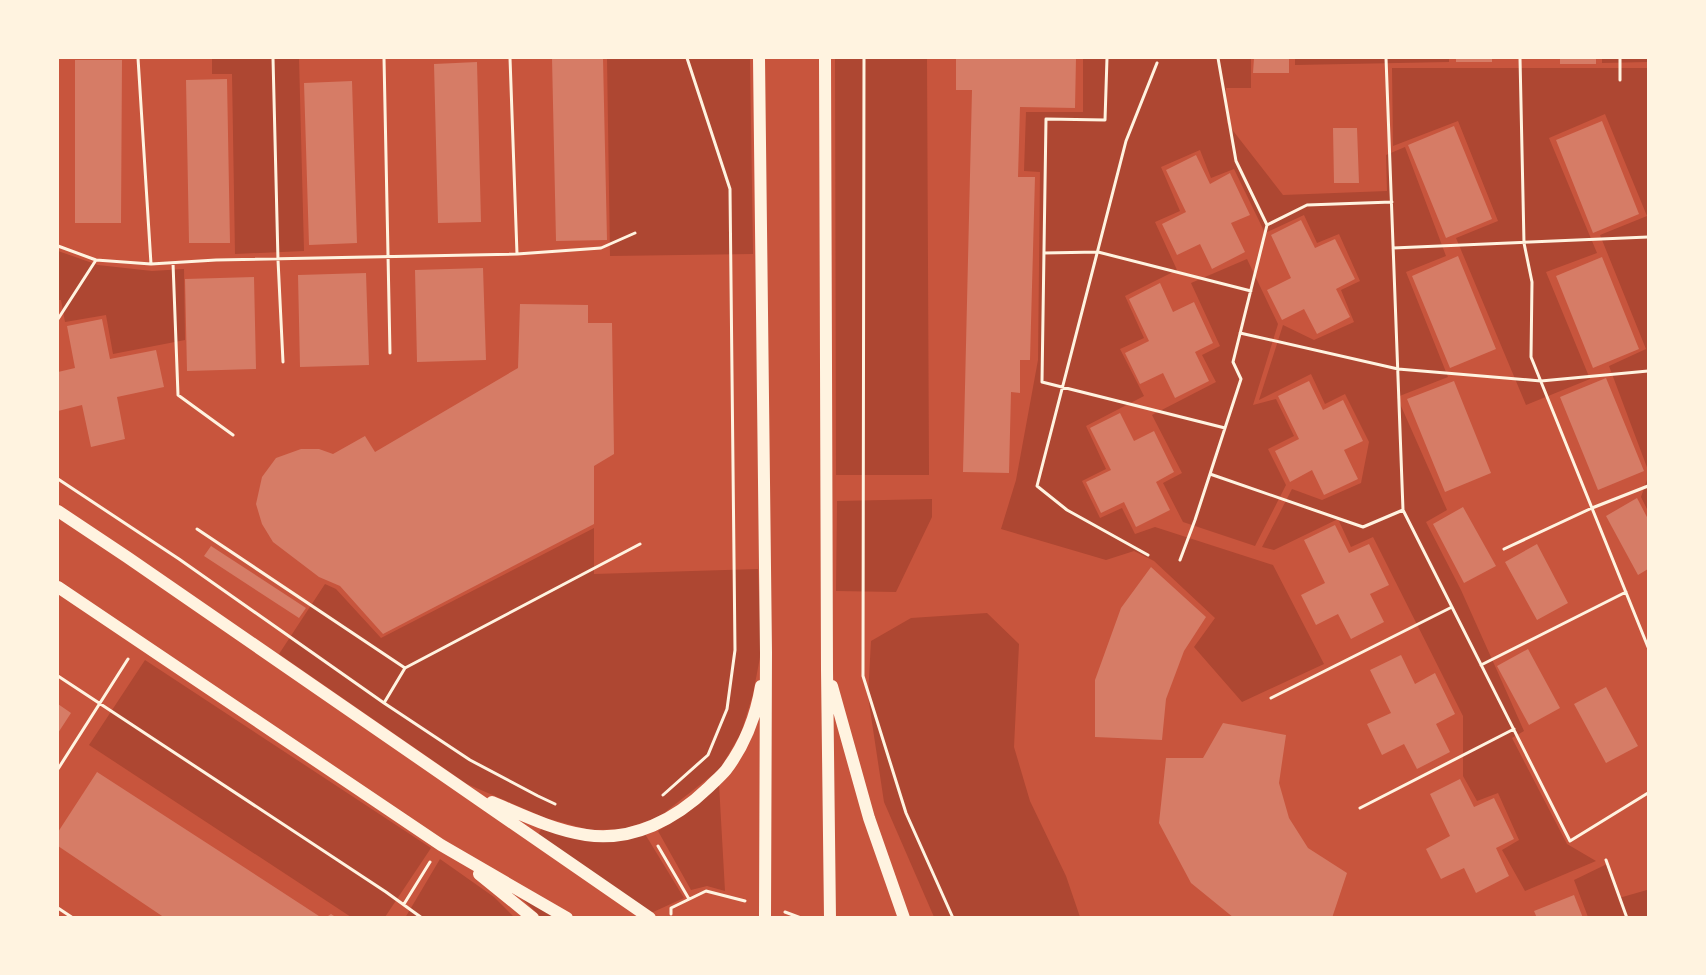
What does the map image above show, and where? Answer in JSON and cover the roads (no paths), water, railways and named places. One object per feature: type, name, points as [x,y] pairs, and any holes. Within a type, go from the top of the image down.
[{"type":"main road","points":[[759,58],[766,652],[765,912]]},
{"type":"main road","points":[[825,58],[830,918]]},
{"type":"main road","points":[[58,511],[650,918]]},
{"type":"main road","points":[[58,587],[441,844],[567,918]]},
{"type":"main road","points":[[465,789],[543,824],[587,835],[623,836],[647,829],[668,818],[699,797],[726,771],[747,736],[759,695],[766,652]]},
{"type":"main road","points":[[828,670],[869,818],[904,918]]},
{"type":"main road","points":[[441,844],[520,906],[532,918]]}]
